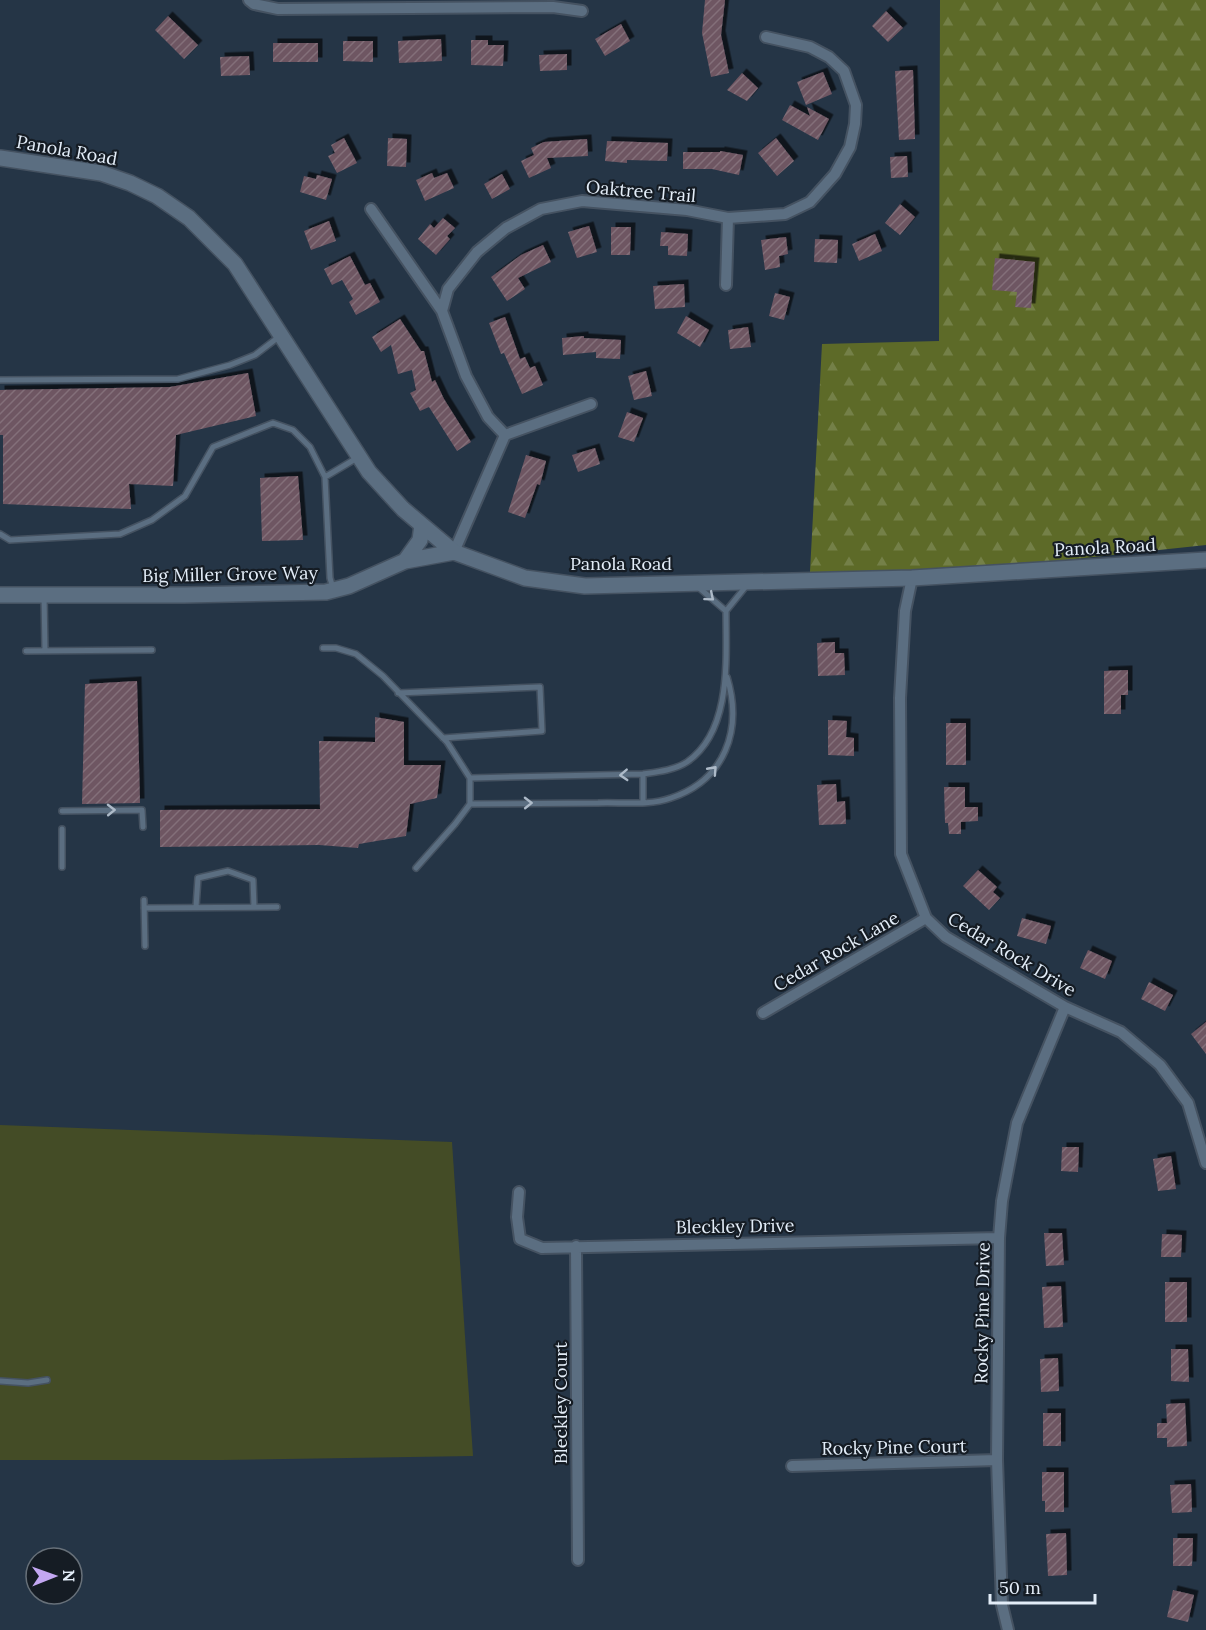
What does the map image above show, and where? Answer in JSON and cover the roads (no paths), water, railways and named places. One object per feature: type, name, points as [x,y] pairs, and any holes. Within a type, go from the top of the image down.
[{"type":"main road","name":"Panola Road","points":[[0,158],[101,173],[157,196],[189,218],[235,264],[369,472],[403,509],[454,552],[525,578],[585,586],[912,578],[1206,560]]},
{"type":"main road","points":[[405,561],[420,540],[422,525]]},
{"type":"main road","name":"Big Miller Grove Way","points":[[0,595],[251,594],[333,590],[349,586],[405,561],[454,552]]},
{"type":"street","points":[[249,0],[254,4],[278,9],[553,7],[582,11]]},
{"type":"street","name":"Oaktree Trail","points":[[442,310],[448,288],[477,252],[507,228],[541,209],[582,201],[687,210],[728,218],[785,214],[810,202],[835,174],[850,147],[856,105],[844,70],[830,57],[810,47],[766,37]]},
{"type":"street","points":[[371,209],[442,310],[466,376],[488,417],[506,435]]},
{"type":"street","points":[[726,285],[728,218]]},
{"type":"street","points":[[454,552],[506,435],[591,404]]},
{"type":"street","name":"Cedar Rock Drive","points":[[912,578],[905,611],[900,698],[901,854],[926,918],[946,937],[1065,1007],[1120,1032],[1160,1065],[1188,1103],[1206,1163]]},
{"type":"street","name":"Cedar Rock Lane","points":[[763,1013],[926,918]]},
{"type":"street","name":"Rocky Pine Drive","points":[[1008,1630],[1002,1605],[997,1460],[999,1238],[1002,1201],[1017,1123],[1065,1007]]},
{"type":"street","name":"Bleckley Drive","points":[[519,1192],[517,1217],[520,1239],[542,1248],[999,1238]]},
{"type":"street","name":"Bleckley Court","points":[[576,1246],[578,1560]]},
{"type":"street","name":"Rocky Pine Court","points":[[792,1466],[997,1460]]},
{"type":"lane","points":[[0,380],[178,379],[230,365],[255,355],[281,335]]},
{"type":"lane","points":[[0,534],[10,540],[120,534],[152,520],[185,496],[213,447],[273,423],[293,430],[310,447],[325,477],[330,578],[333,590]]},
{"type":"lane","points":[[325,477],[360,457]]},
{"type":"lane","points":[[470,778],[643,774],[668,770],[686,763],[704,747],[716,726],[726,675],[726,611],[750,582]]},
{"type":"lane","points":[[693,583],[726,611]]},
{"type":"lane","points":[[44,595],[45,651]]},
{"type":"lane","points":[[322,648],[336,648],[356,654],[383,676],[443,738],[470,778],[470,804],[416,868]]},
{"type":"lane","points":[[26,651],[152,650]]},
{"type":"lane","points":[[470,804],[643,802],[669,799],[699,786],[720,764],[732,734],[733,698],[726,675]]},
{"type":"lane","points":[[398,693],[540,687],[542,731],[443,738]]},
{"type":"lane","points":[[643,774],[643,802]]},
{"type":"lane","points":[[63,811],[142,810],[142,827]]},
{"type":"lane","points":[[62,829],[62,867]]},
{"type":"lane","points":[[196,907],[198,878],[228,871],[253,880],[254,907]]},
{"type":"lane","points":[[144,900],[145,946]]},
{"type":"lane","points":[[144,908],[277,907]]},
{"type":"lane","points":[[0,1381],[28,1383],[47,1380]]}]
